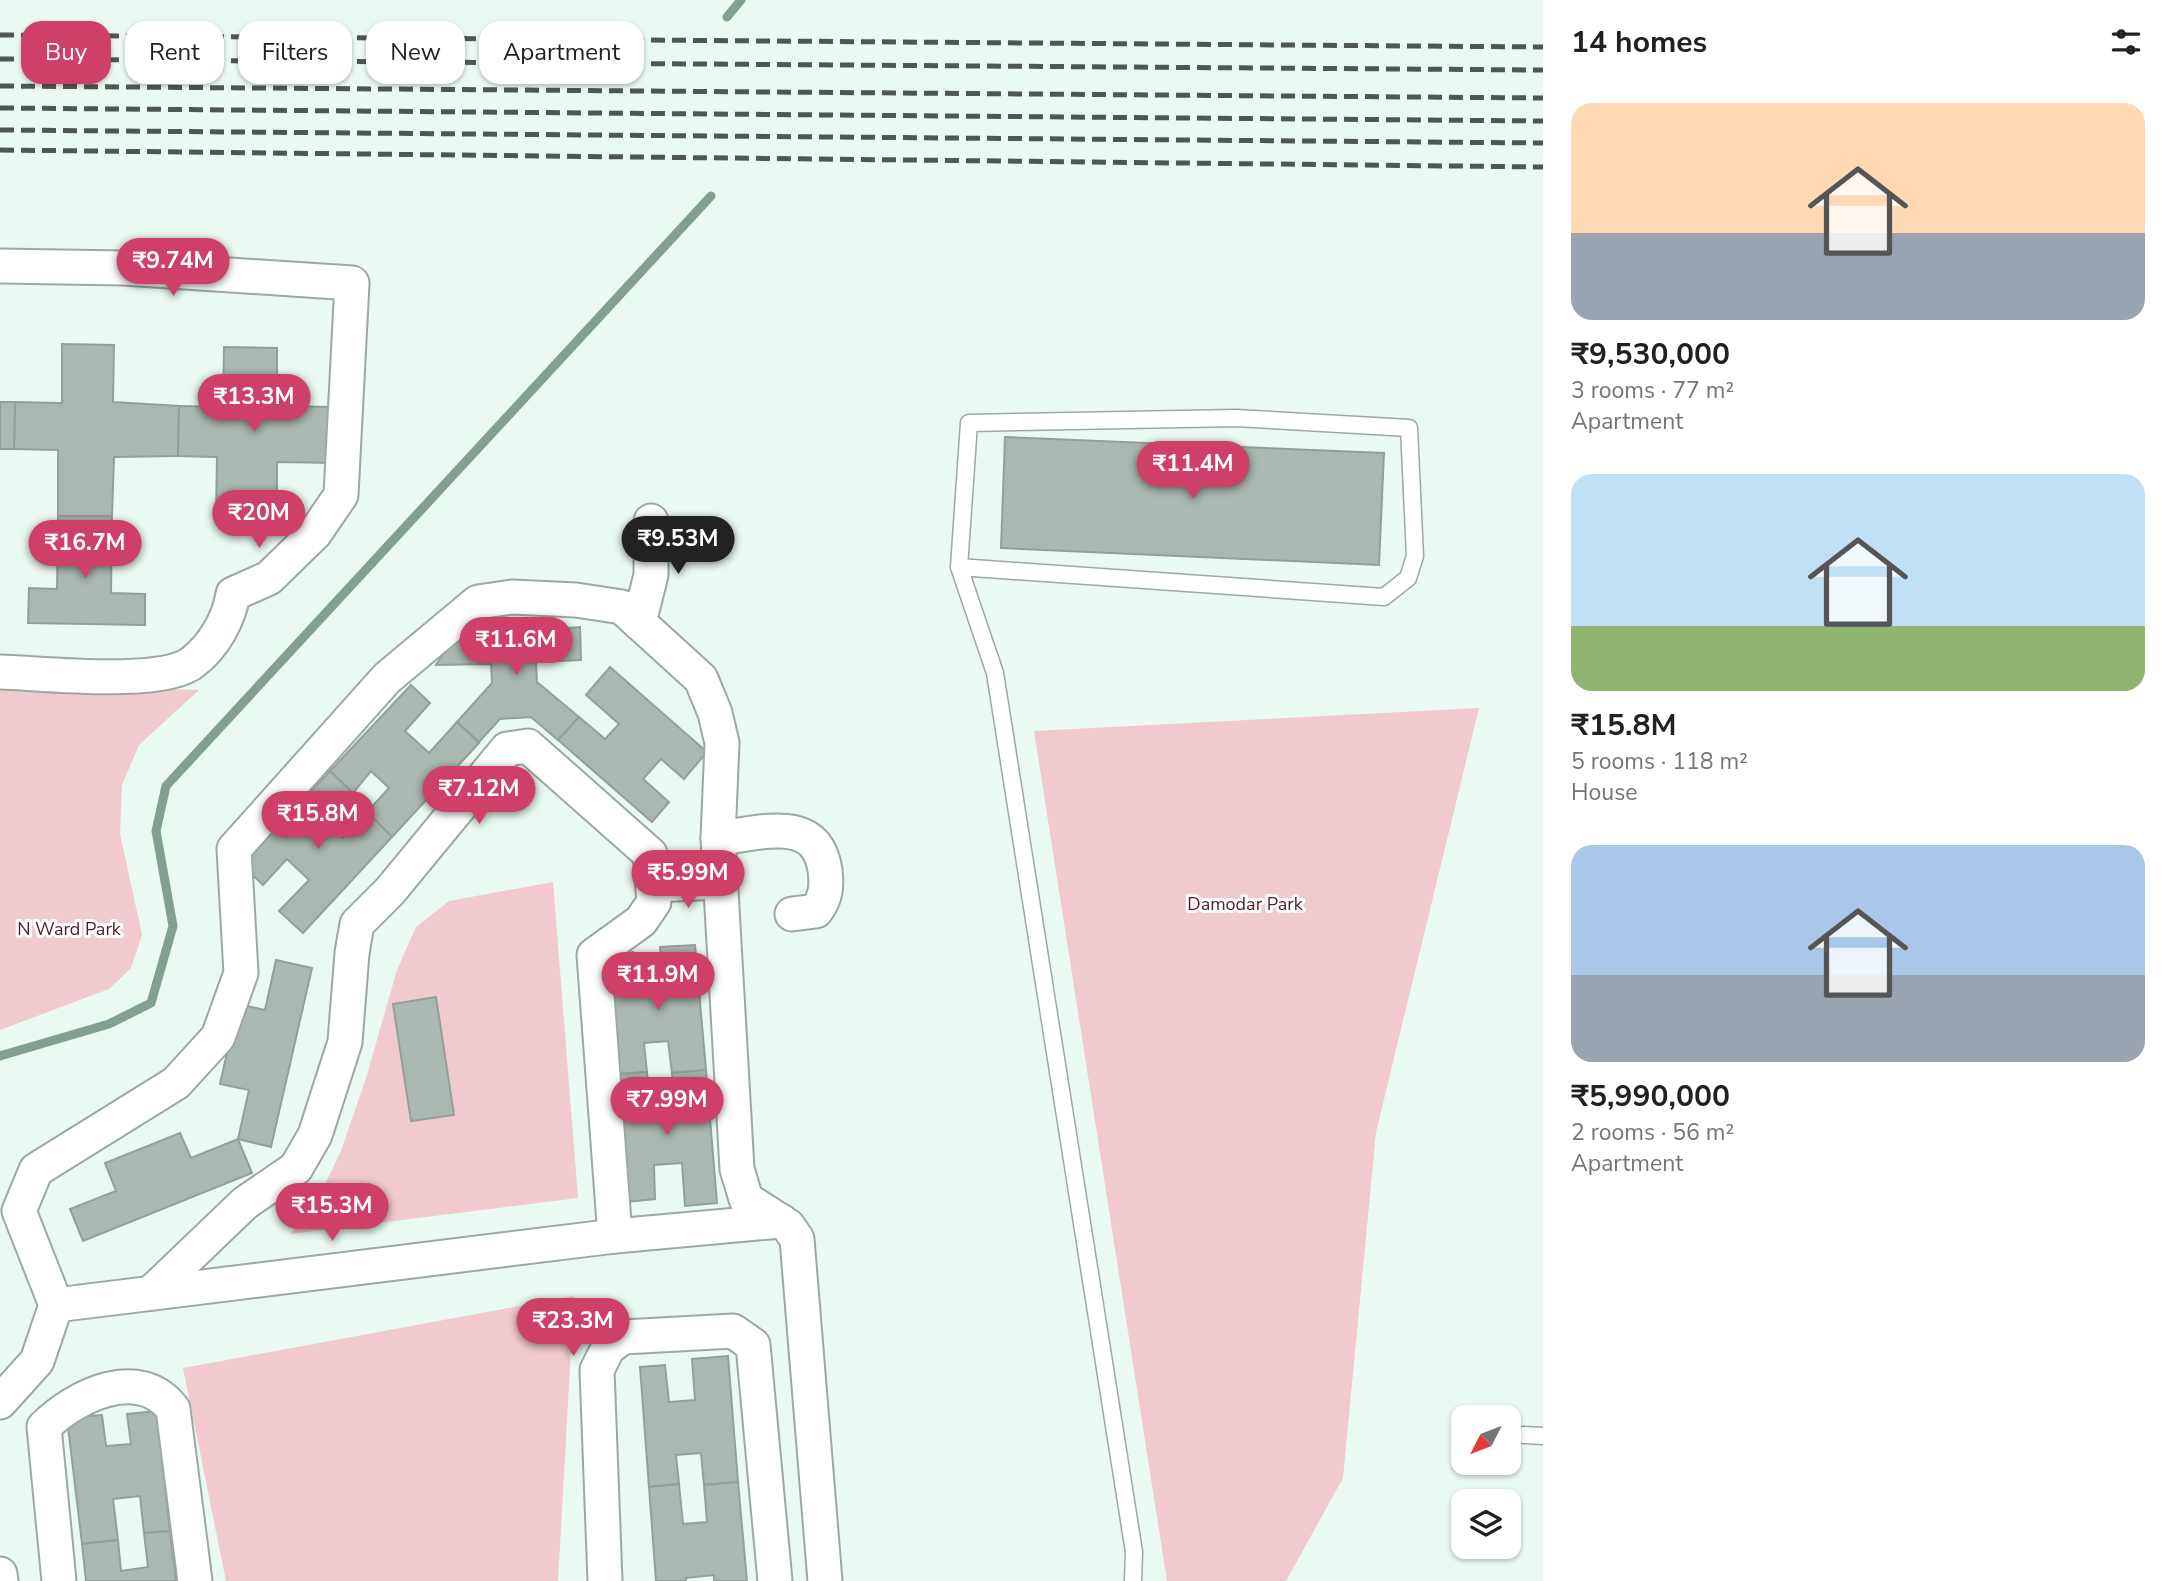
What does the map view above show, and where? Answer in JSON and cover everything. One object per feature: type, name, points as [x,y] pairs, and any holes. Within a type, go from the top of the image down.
[{"type":"street","points":[[0,265],[124,268],[352,283],[341,495],[315,533],[269,578],[233,594],[229,618],[192,664],[149,677],[0,672]]},
{"type":"street","points":[[639,623],[651,575],[650,521]]},
{"type":"street","points":[[0,1402],[37,1361],[56,1305],[19,1211],[36,1170],[176,1083],[218,1037],[241,973],[234,849],[387,678],[478,602],[512,597],[576,600],[622,607],[701,680],[715,713],[722,743],[718,838],[737,1169],[746,1199],[760,1211],[781,1221],[797,1239],[825,1581]]},
{"type":"street","points":[[151,1293],[245,1203],[296,1168],[315,1135],[345,1042],[357,924],[390,891],[506,749],[528,746],[650,854],[654,902],[642,921],[594,955],[615,1236]]},
{"type":"street","points":[[718,838],[795,831],[811,838],[823,859],[827,883],[823,901],[816,911],[792,915]]},
{"type":"street","points":[[653,885],[720,882]]},
{"type":"street","points":[[56,1305],[615,1236],[781,1221]]},
{"type":"street","points":[[605,1581],[597,1370],[602,1359],[608,1348],[623,1338],[733,1331],[753,1345],[775,1581]]},
{"type":"street","points":[[59,1581],[44,1427],[64,1407],[97,1390],[132,1388],[163,1395],[173,1409],[195,1581]]},
{"type":"street","points":[[0,1574],[1,1581]]},
{"type":"lane","points":[[959,567],[1384,597],[1408,578],[1416,556],[1409,428],[1236,418],[969,423],[959,567],[995,673],[1132,1538],[1133,1581]]},
{"type":"lane","points":[[1524,1435],[1543,1436]]},
{"type":"green space","name":"N Ward Park","points":[[0,684],[199,690],[139,745],[122,785],[120,834],[142,935],[131,968],[109,989],[0,1030]]},
{"type":"green space","name":"Damodar Park","points":[[1479,708],[1376,1132],[1343,1478],[1286,1581],[1167,1581],[1034,731]]},
{"type":"green space","points":[[553,882],[578,1198],[290,1234],[319,1197],[341,1151],[367,1075],[397,970],[416,927],[449,901]]},
{"type":"green space","points":[[574,1296],[558,1581],[226,1581],[183,1368]]},
{"type":"building","points":[[62,344],[114,345],[113,402],[179,406],[178,456],[114,457],[112,516],[58,516],[58,450],[14,449],[15,402],[62,403]]},
{"type":"building","points":[[224,347],[277,348],[277,406],[334,407],[333,463],[277,462],[277,518],[216,517],[217,457],[178,456],[179,406],[223,407]]},
{"type":"building","points":[[0,402],[15,402],[14,449],[0,449]]},
{"type":"building","points":[[1005,437],[1384,453],[1379,565],[1001,548]]},
{"type":"building","points":[[58,516],[112,516],[111,593],[145,594],[145,625],[28,623],[29,588],[57,589]]},
{"type":"building","points":[[580,627],[581,660],[536,662],[537,682],[579,717],[558,740],[531,717],[500,719],[479,742],[457,722],[492,683],[491,664],[436,665],[454,637]]},
{"type":"building","points":[[610,667],[707,752],[684,779],[661,759],[643,779],[669,802],[652,822],[558,740],[579,717],[605,739],[619,724],[586,695]]},
{"type":"building","points":[[411,685],[430,703],[405,731],[429,753],[457,722],[479,743],[392,837],[367,812],[389,788],[371,771],[353,793],[330,771]]},
{"type":"building","points":[[330,771],[353,793],[326,822],[343,838],[367,812],[392,837],[303,933],[279,911],[309,880],[287,859],[263,885],[242,865]]},
{"type":"building","points":[[695,945],[706,1070],[672,1073],[668,1041],[644,1043],[647,1072],[617,1074],[607,954],[633,952],[636,990],[663,988],[660,947]]},
{"type":"building","points":[[276,960],[312,968],[271,1147],[238,1139],[249,1090],[220,1084],[238,1004],[265,1010]]},
{"type":"building","points":[[436,997],[454,1115],[411,1121],[393,1004]]},
{"type":"building","points":[[706,1070],[717,1203],[685,1206],[682,1163],[654,1165],[655,1199],[626,1202],[617,1074],[647,1072],[650,1111],[675,1109],[672,1073]]},
{"type":"building","points":[[180,1133],[191,1158],[238,1139],[252,1173],[83,1241],[70,1209],[116,1191],[105,1163]]},
{"type":"building","points":[[728,1356],[738,1482],[704,1485],[701,1453],[676,1455],[679,1484],[649,1487],[640,1367],[665,1365],[669,1402],[695,1400],[692,1359]]},
{"type":"building","points":[[157,1411],[170,1531],[144,1533],[140,1496],[113,1499],[118,1540],[82,1544],[67,1418],[102,1415],[106,1446],[131,1444],[127,1414]]},
{"type":"building","points":[[738,1482],[747,1581],[714,1581],[714,1575],[686,1578],[686,1581],[656,1581],[649,1487],[679,1484],[683,1524],[707,1522],[704,1485]]},
{"type":"building","points":[[170,1531],[176,1581],[86,1581],[82,1544],[118,1540],[121,1571],[148,1567],[144,1533]]},
{"type":"waterway","points":[[727,17],[741,0]]},
{"type":"waterway","points":[[0,1056],[109,1024],[151,1003],[173,926],[156,831],[166,786],[711,196]]},
{"type":"railway","points":[[0,35],[1543,47]]},
{"type":"railway","points":[[0,59],[1543,70]]},
{"type":"railway","points":[[0,86],[1543,98]]},
{"type":"railway","points":[[0,108],[1543,121]]},
{"type":"railway","points":[[0,130],[1543,143]]},
{"type":"railway","points":[[0,150],[1543,167]]}]
